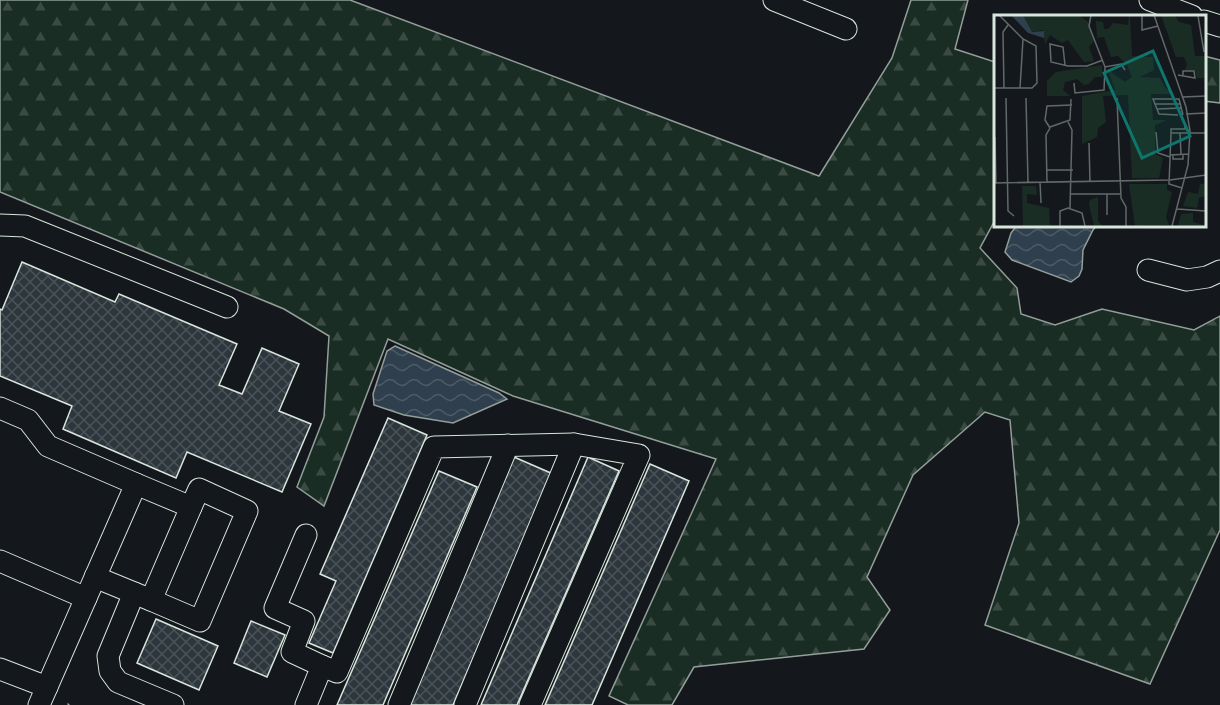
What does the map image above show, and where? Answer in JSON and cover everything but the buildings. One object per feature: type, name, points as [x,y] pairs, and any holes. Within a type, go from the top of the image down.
[{"type":"street","points":[[774,0],[846,29]]},
{"type":"street","points":[[1150,0],[1189,15]]},
{"type":"street","points":[[1205,22],[1220,26]]},
{"type":"street","points":[[0,225],[25,226],[227,307]]},
{"type":"street","points":[[1148,270],[1187,280],[1207,278],[1220,271]]},
{"type":"street","points":[[0,408],[28,420],[48,446],[191,507]]},
{"type":"street","points":[[465,705],[574,444]]},
{"type":"street","points":[[306,535],[275,608],[304,621],[291,652],[337,672],[434,447],[574,444],[639,455],[530,705]]},
{"type":"street","points":[[399,705],[508,445]]},
{"type":"street","points":[[0,669],[43,696],[136,484]]},
{"type":"street","points":[[95,577],[143,597],[200,621],[247,511],[199,489],[143,597],[108,656],[110,671],[118,682],[172,705]]},
{"type":"street","points":[[0,561],[86,598]]},
{"type":"street","points":[[306,705],[322,666]]},
{"type":"green space","points":[[0,0],[350,0],[819,176],[892,58],[911,0],[968,0],[955,49],[994,62],[994,222],[980,248],[1017,288],[1021,314],[1055,325],[1102,309],[1194,330],[1220,316],[1220,530],[1150,684],[985,625],[1019,523],[1010,420],[985,412],[913,475],[867,577],[890,610],[864,649],[694,667],[672,705],[628,705],[609,696],[716,459],[513,396],[388,339],[324,506],[297,487],[324,417],[329,336],[284,309],[0,192]]},
{"type":"green space","points":[[1205,56],[1220,60],[1220,103],[1205,101]]},
{"type":"water","points":[[1016,226],[1096,226],[1083,250],[1082,269],[1079,276],[1071,282],[1012,260],[1005,252],[1011,233]]},
{"type":"water","points":[[395,346],[499,393],[507,399],[453,423],[404,415],[374,405],[373,394],[387,351]]}]
